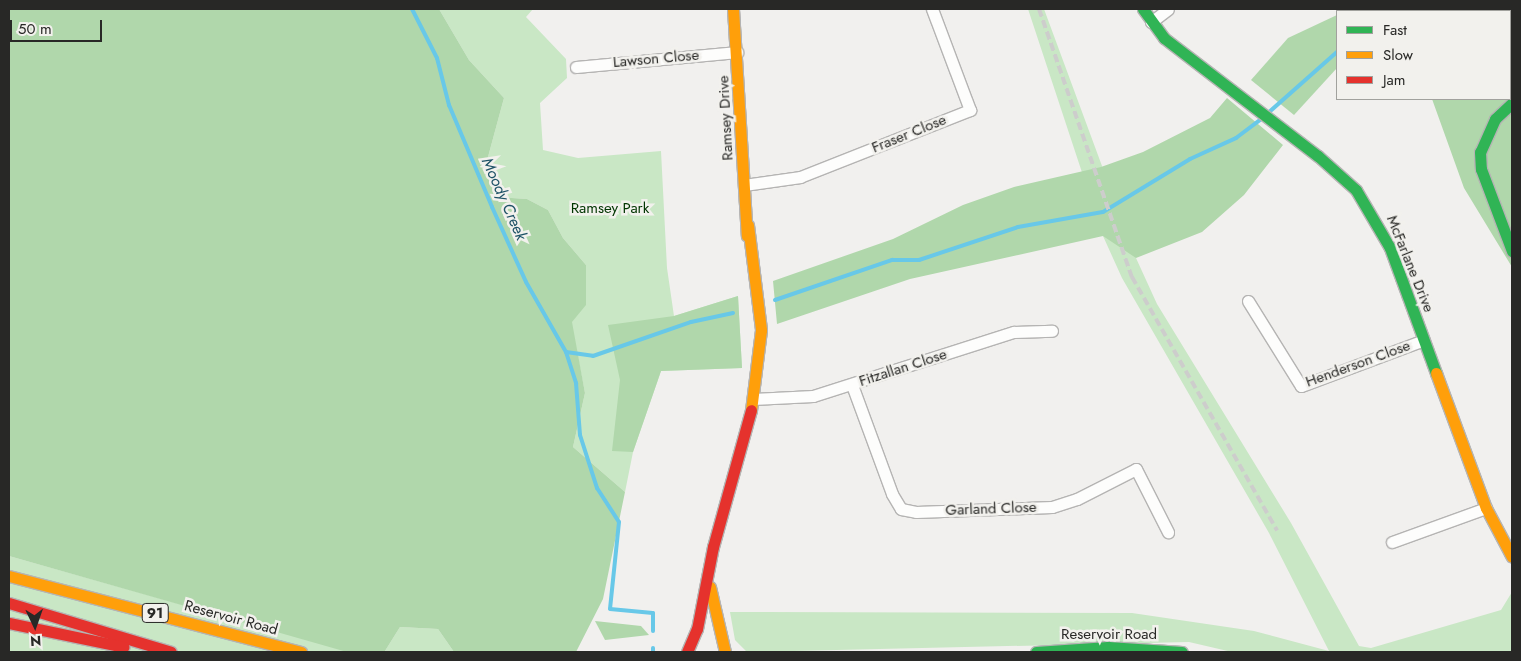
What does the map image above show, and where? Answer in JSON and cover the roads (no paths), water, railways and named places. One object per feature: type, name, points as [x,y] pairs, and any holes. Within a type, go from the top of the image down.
[{"type":"main road","name":"Ramsey Drive","points":[[687,652],[695,636],[710,567],[752,399],[754,328],[746,297],[748,225],[733,9]]},
{"type":"main road","name":"McFarlane Drive","points":[[1143,9],[1151,22],[1172,44],[1338,173],[1372,212],[1390,248],[1486,508],[1512,557]]},
{"type":"main road","points":[[1512,103],[1495,120],[1480,152],[1481,169],[1512,251]]},
{"type":"main road","name":"Ramsey Drive","points":[[710,567],[710,597],[725,652]]},
{"type":"main road","name":"Reservoir Road","points":[[9,576],[301,652]]},
{"type":"main road","name":"91","points":[[9,603],[48,612],[171,652]]},
{"type":"main road","points":[[9,623],[142,652]]},
{"type":"main road","name":"Reservoir Road","points":[[1036,652],[1108,647],[1182,652]]},
{"type":"street","name":"Fraser Close","points":[[744,185],[800,177],[970,110],[932,9]]},
{"type":"street","points":[[1151,22],[1168,9]]},
{"type":"street","name":"Lawson Close","points":[[576,67],[737,52]]},
{"type":"street","name":"Henderson Close","points":[[1248,301],[1301,386],[1424,340]]},
{"type":"street","name":"Fitzallan Close","points":[[752,399],[796,398],[852,385],[1014,332],[1052,331]]},
{"type":"street","name":"Garland Close","points":[[852,385],[892,494],[901,509],[916,512],[1052,506],[1077,500],[1136,469],[1168,532]]},
{"type":"street","points":[[1392,542],[1486,508]]},
{"type":"waterway","name":"Moody Creek","points":[[412,9],[437,58],[449,105],[492,207],[526,282],[566,352],[593,356],[691,322],[733,313]]},
{"type":"waterway","points":[[1480,10],[1484,9]]},
{"type":"waterway","points":[[1268,113],[1336,53]]},
{"type":"waterway","points":[[775,300],[892,260],[919,260],[1018,227],[1103,212],[1190,159],[1236,138],[1261,119]]},
{"type":"waterway","points":[[566,352],[576,383],[580,435],[597,488],[619,522],[610,609],[653,613],[653,631]]},
{"type":"railway","points":[[1039,9],[1132,277],[1277,530]]},
{"type":"park label","name":"Ramsey Park","points":[[610,209]]}]
